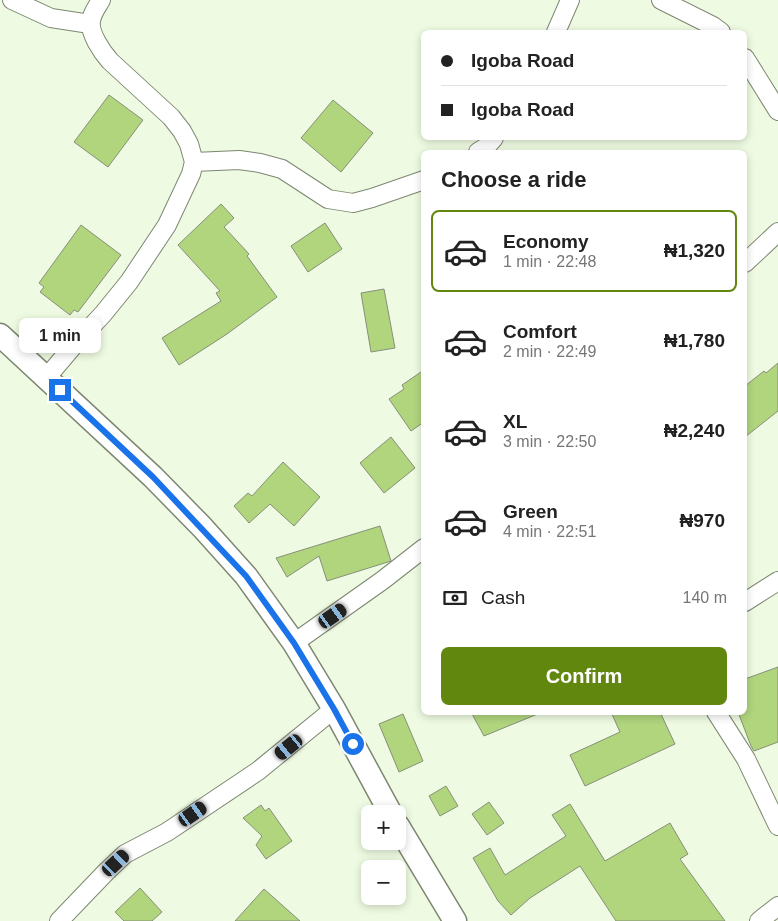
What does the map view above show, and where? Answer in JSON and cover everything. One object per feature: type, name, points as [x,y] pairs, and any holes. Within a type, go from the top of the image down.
[{"type":"street","points":[[12,0],[51,18],[90,24]]},
{"type":"street","points":[[47,378],[129,282],[167,225],[191,174],[194,162],[189,144],[171,117],[110,61],[96,42],[90,24],[94,10],[102,0]]},
{"type":"street","points":[[557,30],[570,0]]},
{"type":"street","points":[[661,0],[718,30]]},
{"type":"street","points":[[747,61],[778,111]]},
{"type":"street","points":[[481,150],[492,140]]},
{"type":"street","points":[[194,162],[239,160],[260,163],[282,169],[328,199],[353,204],[421,181]]},
{"type":"street","points":[[747,261],[778,232]]},
{"type":"street","points":[[0,335],[153,477],[246,576],[294,643],[334,709],[386,805]]},
{"type":"street","points":[[294,643],[383,580],[421,550]]},
{"type":"street","points":[[747,601],[778,581]]},
{"type":"street","points":[[59,921],[125,854],[167,832],[258,771],[334,709]]},
{"type":"street","points":[[718,715],[746,759],[778,826]]},
{"type":"street","points":[[406,839],[455,921]]},
{"type":"street","points":[[759,921],[778,906]]},
{"type":"building","points":[[109,95],[143,120],[108,167],[74,142]]},
{"type":"building","points":[[333,100],[373,133],[341,172],[301,138]]},
{"type":"building","points":[[221,204],[234,218],[224,227],[249,254],[247,256],[277,297],[227,334],[179,365],[162,338],[221,301],[216,293],[220,291],[178,245]]},
{"type":"building","points":[[325,223],[342,249],[308,272],[291,246]]},
{"type":"building","points":[[81,225],[121,255],[78,312],[74,310],[70,315],[40,292],[44,287],[39,283]]},
{"type":"building","points":[[384,289],[395,348],[371,352],[361,293]]},
{"type":"building","points":[[778,363],[778,411],[747,435],[747,384],[764,371],[766,373]]},
{"type":"building","points":[[421,372],[421,424],[411,431],[389,399],[404,389],[402,385]]},
{"type":"building","points":[[391,437],[415,468],[384,493],[360,463]]},
{"type":"building","points":[[283,462],[320,497],[294,526],[270,504],[249,523],[234,506],[248,493],[252,496]]},
{"type":"building","points":[[380,526],[391,561],[327,581],[319,556],[287,577],[276,558]]},
{"type":"building","points":[[778,667],[778,742],[754,751],[739,715],[747,715],[747,678]]},
{"type":"building","points":[[403,714],[423,761],[399,772],[379,724]]},
{"type":"building","points":[[473,715],[535,715],[484,736]]},
{"type":"building","points":[[612,715],[661,715],[675,744],[585,786],[570,755],[620,732]]},
{"type":"building","points":[[446,786],[458,806],[440,816],[429,796]]},
{"type":"building","points":[[489,802],[504,823],[487,835],[472,814]]},
{"type":"building","points":[[570,804],[605,861],[670,823],[688,854],[680,859],[725,921],[616,921],[580,866],[530,898],[511,915],[498,901],[473,858],[490,848],[505,875],[566,836],[552,815]]},
{"type":"building","points":[[261,805],[265,811],[269,808],[292,841],[266,859],[256,845],[262,836],[243,818]]},
{"type":"building","points":[[140,888],[162,912],[152,921],[124,921],[115,912]]},
{"type":"building","points":[[264,889],[300,921],[235,921]]},
{"type":"route","points":[[60,390],[153,477],[246,576],[294,643],[353,744]]}]
